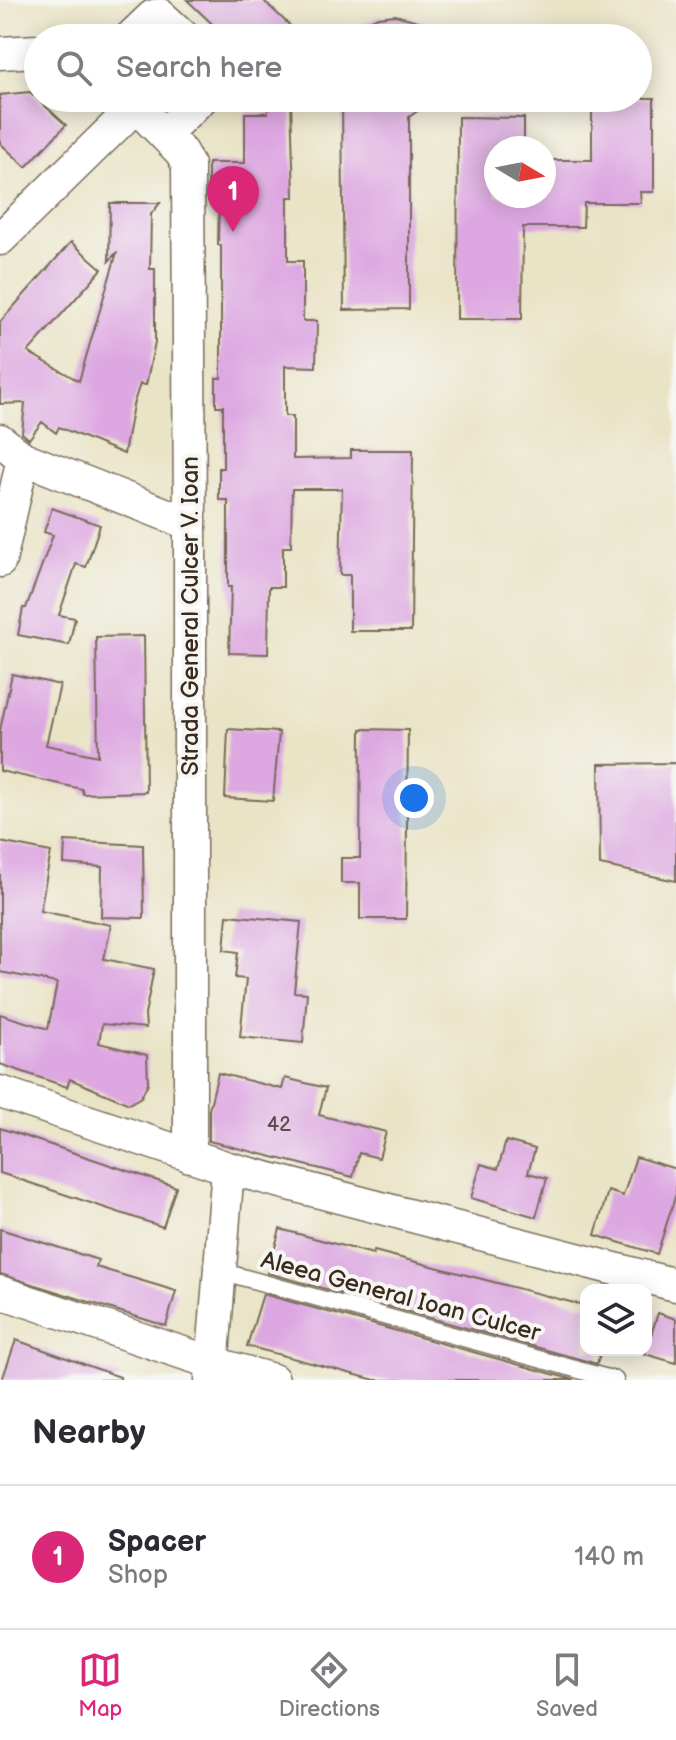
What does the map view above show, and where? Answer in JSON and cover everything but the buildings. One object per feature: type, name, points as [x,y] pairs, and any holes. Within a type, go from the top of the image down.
[{"type":"street","points":[[145,24],[153,16],[160,15],[170,24]]},
{"type":"street","points":[[0,53],[24,52]]},
{"type":"street","points":[[0,239],[122,112]]},
{"type":"street","name":"Strada General Culcer V. Ioan","points":[[142,112],[181,152],[188,165],[190,1156]]},
{"type":"street","points":[[164,134],[187,112]]},
{"type":"street","points":[[0,561],[12,449],[190,524]]},
{"type":"street","points":[[0,1092],[228,1168],[676,1285]]},
{"type":"street","points":[[212,1372],[228,1168]]},
{"type":"street","points":[[0,1292],[212,1372],[273,1380]]},
{"type":"lane","name":"Aleea General Ioan Culcer","points":[[220,1271],[615,1380]]},
{"type":"place","name":"Spacer","points":[[233,232]]}]
